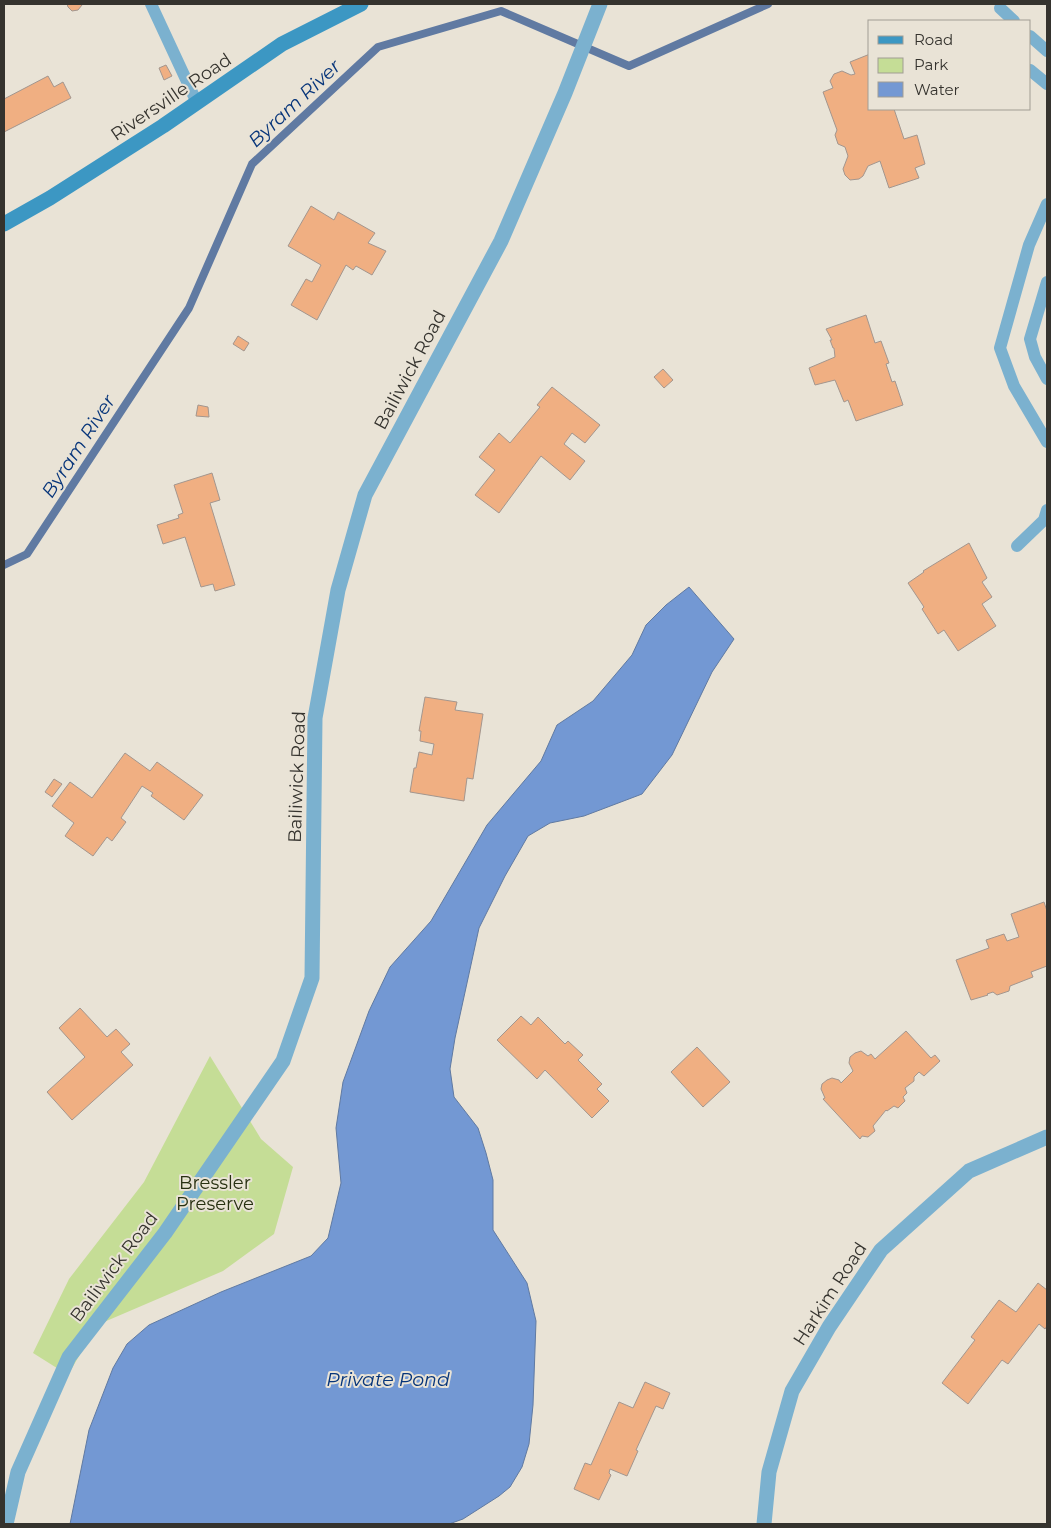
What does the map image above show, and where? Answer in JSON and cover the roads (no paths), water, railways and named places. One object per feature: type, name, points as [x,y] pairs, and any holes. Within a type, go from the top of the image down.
[{"type":"street","name":"Riversville Road","points":[[4,224],[50,198],[197,103],[282,44],[361,4]]},
{"type":"street","name":"Bailiwick Road","points":[[6,1524],[18,1472],[69,1357],[165,1233],[283,1061],[312,978],[315,718],[338,590],[365,495],[501,241],[565,93],[600,5]]},
{"type":"street","name":"Harkim Road","points":[[764,1524],[769,1472],[792,1391],[829,1327],[881,1250],[969,1171],[1047,1137]]},
{"type":"lane","points":[[151,4],[197,103]]},
{"type":"lane","points":[[1000,6],[1001,20]]},
{"type":"lane","points":[[1000,6],[1013,20]]},
{"type":"lane","points":[[1031,37],[1047,52]]},
{"type":"lane","points":[[1031,71],[1047,84]]},
{"type":"lane","points":[[1047,204],[1028,245],[1000,348],[1014,386],[1047,442]]},
{"type":"lane","points":[[1047,282],[1030,338],[1035,357],[1047,379]]},
{"type":"lane","points":[[1017,546],[1044,520],[1047,510]]},
{"type":"water","name":"Private Pond","points":[[689,587],[734,639],[712,672],[672,755],[642,794],[584,816],[550,823],[528,836],[479,928],[455,1038],[450,1069],[454,1097],[478,1128],[493,1180],[493,1230],[527,1283],[536,1321],[533,1405],[529,1444],[522,1467],[510,1487],[463,1519],[449,1524],[70,1524],[89,1430],[113,1368],[127,1344],[149,1325],[221,1292],[311,1256],[328,1238],[341,1183],[336,1128],[343,1082],[369,1011],[390,967],[431,921],[487,825],[541,761],[557,725],[593,701],[632,655],[646,625],[666,605]]},
{"type":"waterway","name":"Byram River","points":[[4,565],[27,554],[189,308],[252,164],[378,47],[501,11],[629,66],[768,4]]},
{"type":"park label","name":"Bressler Preserve","points":[[215,1193]]}]
